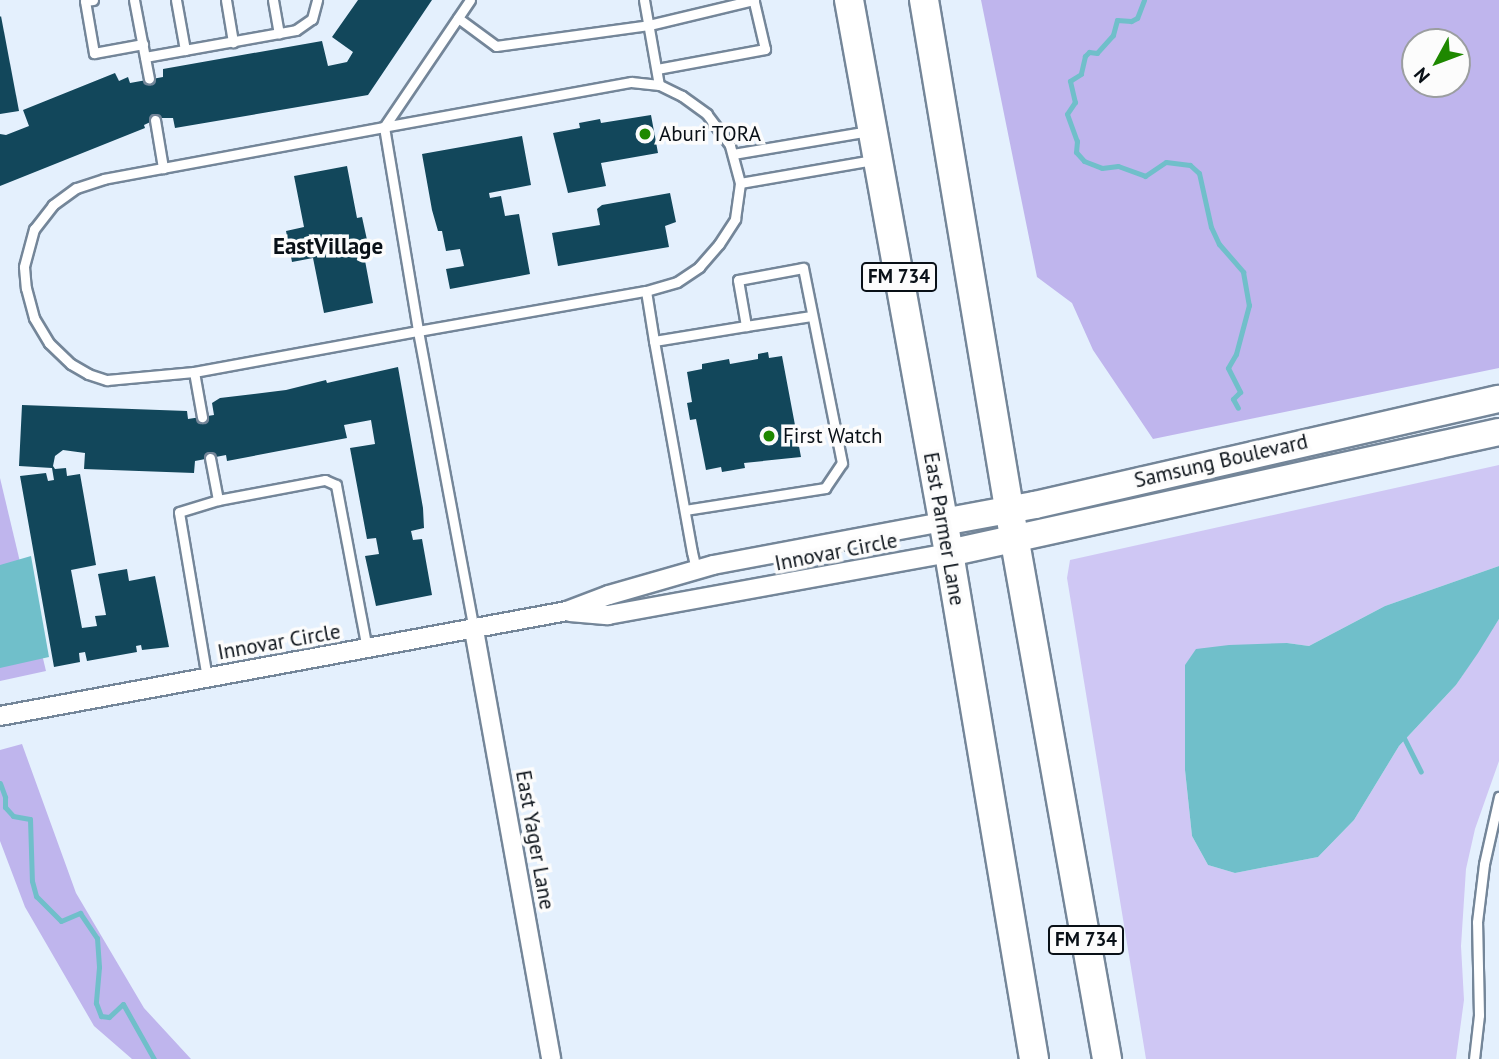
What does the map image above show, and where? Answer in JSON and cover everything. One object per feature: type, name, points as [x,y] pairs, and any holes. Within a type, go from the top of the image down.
[{"type":"main road","name":"East Parmer Lane","points":[[849,0],[949,553],[1034,1059]]},
{"type":"main road","name":"FM 734","points":[[924,0],[1014,539],[1107,1059]]},
{"type":"street","name":"Samsung Boulevard","points":[[943,522],[1499,399]]},
{"type":"street","name":"Samsung Boulevard","points":[[949,553],[1499,432]]},
{"type":"street","name":"Innovar Circle","points":[[0,716],[474,630],[566,611],[696,569],[943,522]]},
{"type":"street","name":"Innovar Circle","points":[[566,611],[608,615],[949,553]]},
{"type":"street","name":"East Yager Lane","points":[[474,630],[551,1059]]},
{"type":"lane","points":[[93,0],[85,1],[94,53],[142,44]]},
{"type":"lane","points":[[134,0],[149,79]]},
{"type":"lane","points":[[176,0],[185,50]]},
{"type":"lane","points":[[226,0],[233,42]]},
{"type":"lane","points":[[273,0],[279,33]]},
{"type":"lane","points":[[470,0],[383,127],[474,630]]},
{"type":"lane","points":[[645,0],[659,85]]},
{"type":"lane","points":[[458,18],[496,46],[649,24],[754,1],[765,49],[657,69]]},
{"type":"lane","points":[[145,57],[305,27],[318,2]]},
{"type":"lane","points":[[631,82],[659,85],[707,114],[719,128],[733,154],[740,183],[735,219],[719,244],[699,267],[677,282],[646,291],[194,372],[107,380],[88,374],[71,364],[50,342],[34,318],[24,267],[34,229],[53,205],[76,188],[104,178],[383,127],[631,82]]},
{"type":"lane","points":[[155,120],[163,168]]},
{"type":"lane","points":[[733,154],[873,131]]},
{"type":"lane","points":[[740,183],[878,159]]},
{"type":"lane","points":[[685,510],[825,488],[842,463],[803,268],[738,280],[746,326]]},
{"type":"lane","points":[[646,291],[696,569]]},
{"type":"lane","points":[[654,341],[811,316]]},
{"type":"lane","points":[[194,372],[202,417]]},
{"type":"lane","points":[[210,458],[218,500]]},
{"type":"lane","points":[[207,678],[179,512],[218,500],[325,480],[336,485],[367,649]]},
{"type":"lane","points":[[1474,1059],[1479,1015],[1477,922],[1484,864],[1499,797]]},
{"type":"shaded area","points":[[981,0],[1499,0],[1499,368],[1153,439],[1093,350],[1072,303],[1037,277]]},
{"type":"shaded area","points":[[1499,465],[1499,566],[1385,606],[1309,646],[1287,643],[1185,665],[1185,770],[1192,836],[1208,865],[1235,873],[1318,857],[1354,820],[1399,746],[1456,685],[1499,619],[1499,761],[1475,829],[1466,869],[1461,946],[1464,1000],[1456,1059],[1146,1059],[1067,578],[1070,560]]},
{"type":"shaded area","points":[[0,478],[46,671],[0,681]]},
{"type":"shaded area","points":[[22,744],[76,893],[144,1008],[191,1059],[132,1059],[94,1026],[25,907],[0,841],[0,750]]},
{"type":"water","points":[[31,556],[49,657],[0,668],[0,565]]},
{"type":"water","points":[[1499,566],[1499,619],[1478,653],[1456,685],[1399,746],[1354,820],[1318,857],[1235,873],[1208,865],[1192,836],[1185,770],[1185,665],[1196,649],[1287,643],[1309,646],[1385,606]]},
{"type":"building","points":[[358,0],[432,0],[368,95],[175,128],[173,118],[159,118],[144,125],[145,128],[0,186],[0,134],[6,135],[29,126],[23,110],[115,73],[119,81],[128,77],[130,83],[163,77],[163,69],[322,41],[328,66],[347,62],[353,52],[332,37]]},
{"type":"building","points":[[0,17],[19,111],[0,114]]},
{"type":"building","points":[[651,115],[658,153],[601,163],[606,186],[568,193],[553,133],[580,128],[579,123],[600,119],[601,123]]},
{"type":"building","points":[[522,136],[531,185],[489,193],[490,198],[501,196],[505,216],[519,214],[530,274],[450,289],[446,269],[464,266],[460,249],[446,251],[442,231],[438,231],[422,154]]},
{"type":"building","points":[[347,166],[357,218],[362,217],[369,249],[363,250],[373,303],[324,313],[313,258],[292,262],[286,231],[304,227],[294,176]]},
{"type":"building","points":[[670,193],[676,222],[665,226],[669,247],[558,266],[552,233],[600,225],[597,209],[602,205]]},
{"type":"building","points":[[768,352],[769,358],[782,356],[801,457],[744,463],[745,468],[722,472],[721,467],[706,470],[696,419],[690,420],[687,403],[692,402],[687,372],[702,369],[702,364],[729,359],[730,364],[758,359],[758,354]]},
{"type":"building","points":[[398,367],[423,508],[424,528],[411,531],[413,540],[422,539],[432,595],[376,606],[365,556],[379,554],[376,538],[367,539],[350,448],[375,444],[371,420],[344,425],[347,438],[227,461],[226,455],[195,461],[194,473],[84,469],[85,453],[63,450],[55,456],[53,466],[55,469],[66,468],[67,476],[80,474],[96,565],[71,570],[82,628],[97,626],[95,616],[106,615],[98,574],[127,569],[129,581],[155,576],[169,647],[142,650],[141,645],[136,646],[137,652],[87,661],[85,652],[79,653],[80,662],[54,667],[20,476],[46,473],[48,481],[54,480],[52,468],[19,466],[22,405],[187,411],[188,419],[214,415],[212,403],[220,398],[286,390],[326,380],[327,383]]},
{"type":"waterway","points":[[1144,0],[1137,18],[1131,21],[1117,20],[1113,35],[1097,53],[1089,52],[1085,56],[1081,74],[1070,81],[1075,102],[1067,114],[1077,141],[1076,152],[1084,161],[1102,168],[1118,166],[1145,176],[1166,162],[1190,165],[1199,173],[1211,227],[1219,244],[1243,272],[1249,305],[1236,354],[1228,368],[1240,392],[1233,399],[1238,408]]},
{"type":"waterway","points":[[1402,734],[1421,772]]},
{"type":"waterway","points":[[0,783],[5,807],[13,816],[30,819],[32,881],[36,896],[61,921],[80,913],[97,938],[99,967],[96,1003],[101,1016],[109,1017],[123,1004],[154,1059]]},
{"type":"place","name":"Aburi TORA","points":[[645,134]]},
{"type":"place","name":"First Watch","points":[[769,436]]},
{"type":"district","name":"EastVillage","points":[[328,246]]}]
